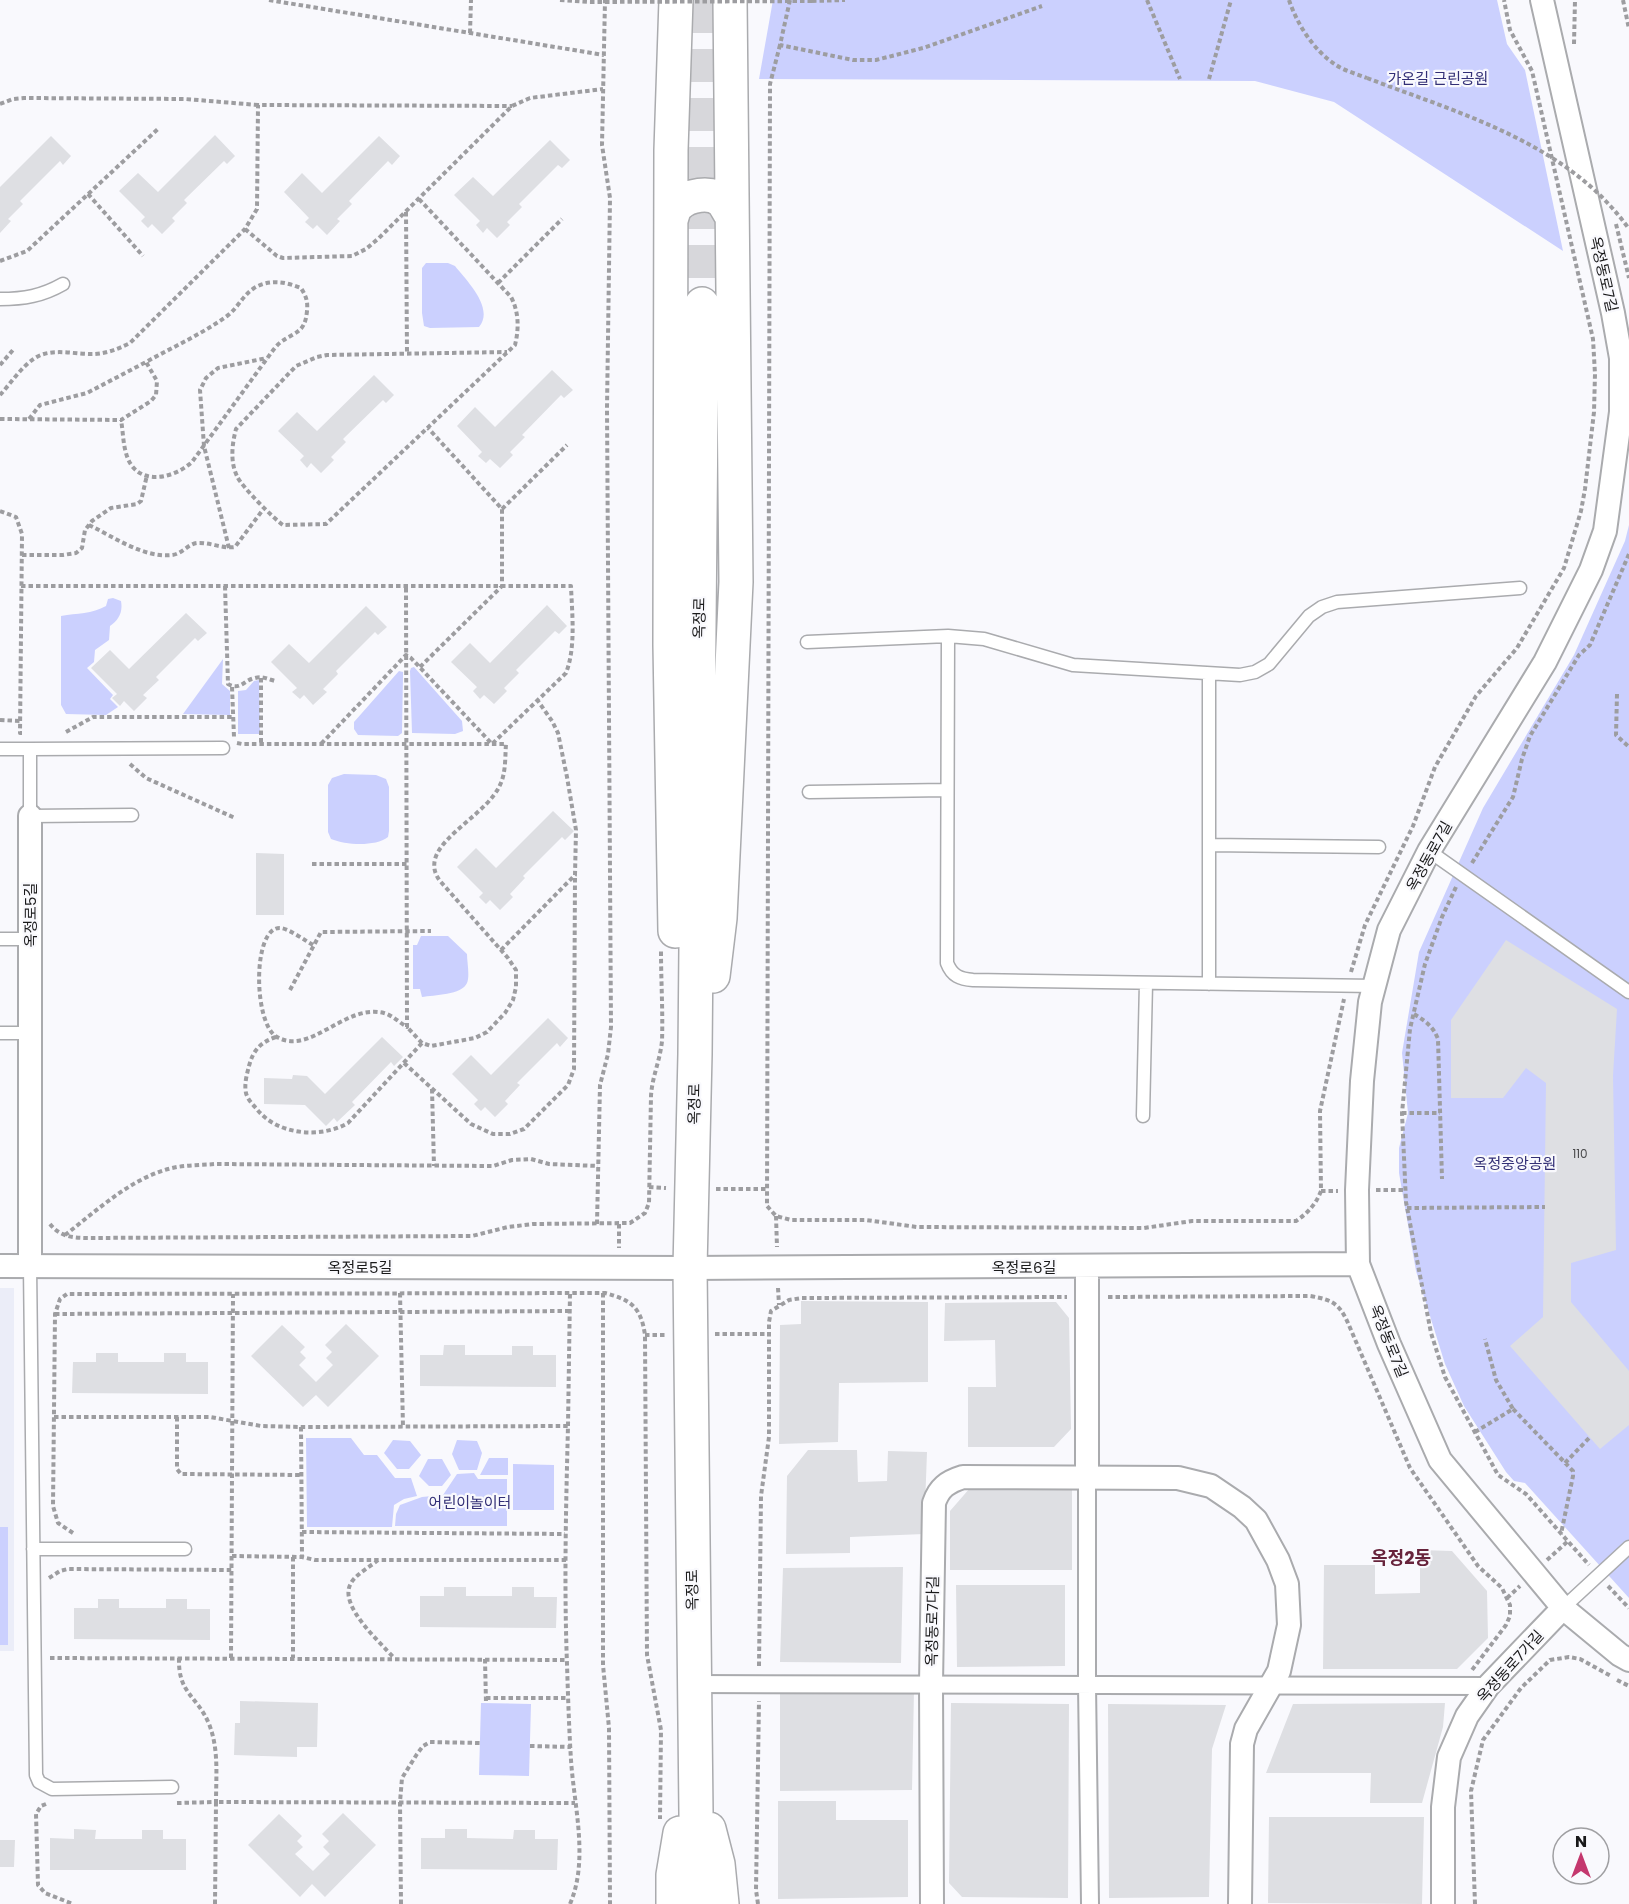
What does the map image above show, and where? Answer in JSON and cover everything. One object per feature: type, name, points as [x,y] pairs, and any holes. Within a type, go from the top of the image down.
[{"type":"main road","points":[[695,1054],[714,970],[719,928],[736,582],[730,0]]},
{"type":"main road","points":[[662,5],[671,150],[672,220],[670,645],[673,881],[679,989],[695,1054]]},
{"type":"main road","points":[[672,220],[675,208],[688,198],[697,196],[716,197],[723,202],[731,215]]},
{"type":"main road","name":"옥정로","points":[[697,1904],[690,1268],[695,1054],[702,304]]},
{"type":"main road","points":[[673,1904],[676,1852],[694,1775]]},
{"type":"main road","points":[[694,1775],[718,1864],[722,1904]]},
{"type":"street","name":"옥정동로7길","points":[[1542,0],[1613,313],[1621,358],[1621,412],[1610,498],[1605,531],[1591,570],[1545,662],[1429,851],[1389,930],[1370,1002],[1362,1081],[1357,1186],[1358,1264],[1389,1344],[1440,1460],[1563,1608],[1629,1660]]},
{"type":"street","name":"옥정로5길","points":[[30,816],[30,1266]]},
{"type":"street","name":"옥정로6길","points":[[690,1268],[1358,1264]]},
{"type":"street","name":"옥정로5길","points":[[0,1266],[690,1268]]},
{"type":"street","points":[[1087,1267],[1087,1685],[1090,1904]]},
{"type":"street","name":"옥정동로7다길","points":[[932,1904],[931,1684],[934,1503],[943,1486],[963,1477],[1178,1478],[1211,1486],[1242,1507],[1256,1520],[1278,1560],[1287,1584],[1288,1625],[1279,1671],[1246,1729],[1242,1744],[1240,1904]]},
{"type":"street","name":"옥정동로7가길","points":[[1443,1904],[1443,1807],[1449,1757],[1467,1716],[1488,1686],[1563,1608]]},
{"type":"street","points":[[693,1684],[1488,1686]]},
{"type":"lane","points":[[0,300],[34,297],[63,284]]},
{"type":"lane","points":[[807,642],[948,636],[984,639],[1073,665],[1209,675],[1240,675],[1255,672],[1269,664],[1309,616],[1322,607],[1338,602],[1520,588]]},
{"type":"lane","points":[[948,636],[947,963],[956,976],[973,981],[1375,986]]},
{"type":"lane","points":[[1209,675],[1209,984]]},
{"type":"lane","points":[[0,749],[223,748]]},
{"type":"lane","points":[[30,749],[30,816],[132,815]]},
{"type":"lane","points":[[809,792],[946,790]]},
{"type":"lane","points":[[1209,845],[1379,847]]},
{"type":"lane","points":[[1429,851],[1629,992]]},
{"type":"lane","points":[[0,939],[30,939]]},
{"type":"lane","points":[[1143,1116],[1146,983]]},
{"type":"lane","points":[[0,1033],[30,1033]]},
{"type":"lane","points":[[30,1266],[34,1768],[39,1782],[52,1789],[172,1787]]},
{"type":"lane","points":[[1563,1608],[1629,1547]]},
{"type":"lane","points":[[33,1549],[185,1549]]},
{"type":"path","points":[[269,0],[604,55]]},
{"type":"path","points":[[470,33],[471,0]]},
{"type":"path","points":[[560,0],[812,2],[845,0]]},
{"type":"path","points":[[597,1224],[600,1085],[608,1054],[611,1027],[607,408],[610,198],[602,145],[605,0]]},
{"type":"path","points":[[647,0],[662,5]]},
{"type":"path","points":[[790,0],[770,84],[767,1206],[776,1216],[791,1220],[866,1220],[917,1227],[1144,1228],[1192,1221],[1296,1221],[1306,1215],[1317,1201],[1321,1191],[1320,1111],[1347,986],[1365,925],[1413,826],[1435,767],[1476,696],[1517,648],[1564,568],[1585,489],[1594,412],[1593,339],[1532,71],[1510,30],[1504,0]]},
{"type":"path","points":[[1147,0],[1180,79]]},
{"type":"path","points":[[1209,80],[1231,0]]},
{"type":"path","points":[[1288,0],[1307,36],[1336,65],[1476,120],[1534,146],[1562,163],[1591,188],[1612,208],[1629,229]]},
{"type":"path","points":[[1623,0],[1629,29]]},
{"type":"path","points":[[780,45],[853,60],[876,60],[923,48],[1041,6]]},
{"type":"path","points":[[245,229],[277,256],[283,258],[352,256],[366,249],[379,238],[513,106],[530,98],[603,89]]},
{"type":"path","points":[[0,104],[13,99],[36,98],[185,99],[258,105],[513,106]]},
{"type":"path","points":[[0,395],[29,363],[42,354],[53,352],[106,353],[130,343],[245,229],[257,209],[258,105]]},
{"type":"path","points":[[0,261],[27,251],[159,128]]},
{"type":"path","points":[[88,194],[143,256]]},
{"type":"path","points":[[419,199],[511,297],[517,313],[517,335],[514,345],[507,352],[428,428],[335,519],[326,524],[283,525],[237,477],[233,459],[236,429],[296,366],[306,361],[327,355],[507,352]]},
{"type":"path","points":[[406,212],[407,354]]},
{"type":"path","points":[[498,283],[562,219]]},
{"type":"path","points":[[28,419],[40,405],[87,393],[204,331],[229,315],[244,295],[257,286],[279,282],[301,288],[306,296],[306,321],[301,329],[281,342],[267,358],[192,462],[182,471],[162,478],[147,475],[135,469],[126,454],[121,420]]},
{"type":"path","points":[[0,365],[13,350]]},
{"type":"path","points":[[229,548],[204,446],[200,395],[206,378],[218,368],[267,358]]},
{"type":"path","points":[[0,419],[121,420],[151,401],[156,394],[157,381],[146,362]]},
{"type":"path","points":[[420,667],[502,586],[502,509],[428,428]]},
{"type":"path","points":[[502,509],[567,445]]},
{"type":"path","points":[[21,555],[76,553],[82,548],[85,530],[92,520],[111,508],[137,504],[141,501],[147,475]]},
{"type":"path","points":[[89,525],[140,550],[172,555],[198,543],[229,548],[240,543],[265,507]]},
{"type":"path","points":[[0,511],[16,517],[22,534],[20,733],[31,733]]},
{"type":"path","points":[[1479,850],[1513,797],[1530,736],[1579,655],[1590,645],[1629,554]]},
{"type":"path","points":[[21,586],[571,586],[572,639],[566,673],[492,744]]},
{"type":"path","points":[[225,586],[227,681],[232,687],[234,740],[242,744],[506,744],[505,766],[500,785],[489,801],[444,844],[435,858],[434,872],[516,970],[513,1000],[505,1013],[487,1032],[475,1038],[431,1046],[422,1043],[387,1013],[365,1012],[351,1016],[312,1038],[285,1040],[276,1037],[270,1030],[260,1004],[259,974],[266,938],[274,930],[281,928],[313,945]]},
{"type":"path","points":[[406,586],[407,1028]]},
{"type":"path","points":[[406,655],[492,744]]},
{"type":"path","points":[[321,744],[406,655]]},
{"type":"path","points":[[232,687],[243,686],[252,678],[275,681]]},
{"type":"path","points":[[261,678],[261,744]]},
{"type":"path","points":[[1617,694],[1616,735],[1629,747]]},
{"type":"path","points":[[404,1063],[471,1124],[483,1131],[502,1134],[524,1129],[568,1085],[574,1069],[576,830],[558,733],[538,701]]},
{"type":"path","points":[[64,733],[93,717],[233,717]]},
{"type":"path","points":[[0,720],[20,721]]},
{"type":"path","points":[[126,762],[146,778],[235,818]]},
{"type":"path","points":[[312,864],[407,864]]},
{"type":"path","points":[[501,950],[575,875]]},
{"type":"path","points":[[1456,888],[1427,955],[1407,1051],[1402,1113],[1407,1208],[1431,1333],[1446,1377],[1498,1475],[1526,1494],[1629,1608]]},
{"type":"path","points":[[290,990],[320,933],[431,931]]},
{"type":"path","points":[[50,1216],[50,1222],[56,1231],[72,1238],[472,1236],[508,1227],[533,1224],[630,1223],[645,1213],[649,1203],[652,1080],[659,1064],[662,1041],[661,945]]},
{"type":"path","points":[[1414,1014],[1434,1029],[1438,1039],[1442,1179]]},
{"type":"path","points":[[276,1037],[264,1041],[250,1060],[246,1079],[246,1095],[270,1122],[292,1131],[318,1133],[337,1129],[348,1123],[422,1043]]},
{"type":"path","points":[[432,1089],[434,1166]]},
{"type":"path","points":[[1402,1113],[1440,1113]]},
{"type":"path","points":[[65,1235],[118,1194],[152,1174],[176,1167],[215,1164],[493,1166],[512,1160],[531,1159],[549,1164],[598,1166]]},
{"type":"path","points":[[1407,1208],[1545,1207]]},
{"type":"path","points":[[400,1293],[403,1427]]},
{"type":"path","points":[[570,1293],[565,1534],[567,1660],[580,1860],[577,1887],[570,1904]]},
{"type":"path","points":[[603,1293],[603,1665],[609,1728],[609,1904]]},
{"type":"path","points":[[80,1535],[72,1533],[58,1523],[53,1506],[55,1314],[60,1299],[67,1294],[603,1293],[620,1297],[640,1312],[645,1335],[647,1655],[661,1730],[660,1823]]},
{"type":"path","points":[[231,1658],[233,1294]]},
{"type":"path","points":[[55,1314],[570,1311]]},
{"type":"path","points":[[1485,1339],[1496,1380],[1513,1409],[1571,1468],[1573,1476],[1561,1534]]},
{"type":"path","points":[[1475,1432],[1513,1409]]},
{"type":"path","points":[[54,1417],[210,1417],[261,1426],[301,1427],[568,1426]]},
{"type":"path","points":[[177,1417],[179,1472],[183,1474],[302,1475]]},
{"type":"path","points":[[301,1427],[302,1557]]},
{"type":"path","points":[[1565,1463],[1590,1437]]},
{"type":"path","points":[[302,1532],[565,1534]]},
{"type":"path","points":[[232,1556],[302,1557],[315,1560],[566,1560]]},
{"type":"path","points":[[293,1557],[293,1658]]},
{"type":"path","points":[[378,1560],[354,1579],[350,1584],[348,1594],[350,1606],[394,1659]]},
{"type":"path","points":[[46,1584],[53,1574],[68,1569],[232,1570]]},
{"type":"path","points":[[1475,1904],[1471,1791],[1483,1740],[1521,1688],[1550,1660],[1569,1657],[1580,1659],[1629,1686]]},
{"type":"path","points":[[46,1658],[567,1660]]},
{"type":"path","points":[[179,1658],[181,1681],[188,1695],[208,1722],[216,1743],[215,1904]]},
{"type":"path","points":[[485,1659],[486,1700],[568,1698]]},
{"type":"path","points":[[401,1904],[400,1803],[402,1778],[423,1746],[430,1742],[480,1743]]},
{"type":"path","points":[[530,1746],[571,1747]]},
{"type":"path","points":[[171,1803],[575,1803]]},
{"type":"path","points":[[57,1804],[41,1806],[36,1814],[37,1879],[38,1885],[45,1893],[73,1904]]},
{"type":"shaded area","points":[[0,1288],[14,1288],[14,1651],[0,1651]]},
{"type":"green space","name":"가온길 근린공원","points":[[773,0],[1497,0],[1507,44],[1525,70],[1563,251],[1334,102],[1255,81],[759,79]]},
{"type":"green space","points":[[426,263],[448,263],[455,266],[466,279],[484,311],[479,327],[430,328],[424,326],[422,268]]},
{"type":"green space","name":"옥정중앙공원","points":[[1629,525],[1629,1598],[1525,1483],[1514,1481],[1506,1472],[1464,1406],[1445,1364],[1416,1271],[1399,1173],[1399,1148],[1408,1113],[1402,1053],[1419,952],[1483,808],[1574,655],[1625,541]]},
{"type":"green space","points":[[108,599],[121,601],[120,615],[110,626],[109,640],[95,650],[94,662],[87,668],[113,695],[110,699],[118,707],[106,715],[66,714],[61,705],[61,616],[95,611],[106,606]]},
{"type":"green space","points":[[223,659],[222,684],[230,691],[230,715],[183,714]]},
{"type":"green space","points":[[414,667],[462,721],[463,731],[455,734],[412,733],[410,671]]},
{"type":"green space","points":[[399,671],[403,672],[402,733],[398,736],[358,735],[354,729],[354,722]]},
{"type":"green space","points":[[259,680],[260,734],[238,734],[238,691],[246,690],[254,681]]},
{"type":"green space","points":[[344,774],[376,775],[386,779],[389,787],[388,837],[376,842],[360,844],[331,839],[328,832],[328,785],[332,778]]},
{"type":"green space","points":[[421,936],[448,936],[467,954],[468,977],[464,987],[447,994],[422,997],[420,989],[413,989],[413,945],[417,945]]},
{"type":"green space","points":[[306,1438],[351,1438],[364,1455],[377,1455],[395,1478],[411,1478],[417,1496],[404,1499],[394,1505],[392,1527],[307,1527]]},
{"type":"green space","points":[[393,1440],[410,1441],[421,1455],[409,1469],[397,1469],[384,1453]]},
{"type":"green space","points":[[457,1440],[477,1441],[482,1453],[477,1470],[459,1470],[452,1454]]},
{"type":"green space","points":[[489,1458],[508,1458],[508,1475],[480,1475]]},
{"type":"green space","points":[[428,1459],[442,1459],[451,1475],[442,1486],[429,1486],[419,1476]]},
{"type":"green space","points":[[513,1464],[554,1465],[554,1510],[513,1510]]},
{"type":"green space","name":"어린이놀이터","points":[[474,1473],[478,1479],[507,1479],[507,1526],[395,1526],[396,1514],[400,1505],[422,1497],[443,1495],[457,1474]]},
{"type":"green space","points":[[0,1527],[8,1527],[8,1645],[0,1645]]},
{"type":"green space","points":[[481,1703],[531,1704],[529,1776],[479,1775]]},
{"type":"building","points":[[215,135],[235,156],[227,164],[224,161],[184,200],[187,203],[172,218],[175,221],[162,234],[152,224],[148,228],[141,221],[145,217],[119,191],[138,173],[158,192]]},
{"type":"building","points":[[51,136],[71,156],[63,165],[60,161],[20,201],[23,204],[8,219],[11,221],[0,233],[0,187]]},
{"type":"building","points":[[379,136],[400,156],[392,165],[388,161],[349,201],[352,204],[337,219],[340,221],[327,235],[317,225],[313,229],[305,222],[309,218],[284,192],[302,173],[322,193]]},
{"type":"building","points":[[550,140],[570,160],[562,168],[558,165],[519,204],[522,207],[507,222],[510,225],[497,238],[487,228],[483,233],[476,225],[480,221],[454,195],[473,177],[493,196]]},
{"type":"building","points":[[552,370],[573,390],[564,398],[561,395],[522,435],[525,437],[510,452],[513,455],[500,468],[490,459],[486,463],[478,456],[482,452],[457,426],[475,407],[495,427]]},
{"type":"building","points":[[374,375],[394,395],[386,403],[383,400],[343,439],[346,442],[331,457],[334,460],[321,473],[311,463],[307,468],[300,460],[304,456],[278,431],[297,412],[317,431]]},
{"type":"building","points":[[547,605],[567,626],[559,634],[555,631],[516,670],[519,673],[504,688],[507,691],[494,704],[484,695],[480,699],[473,691],[477,687],[451,662],[470,643],[490,663]]},
{"type":"building","points":[[366,606],[387,627],[378,635],[375,632],[336,671],[338,674],[323,689],[327,692],[313,705],[304,695],[300,699],[292,692],[297,688],[271,662],[289,644],[309,663]]},
{"type":"building","points":[[186,613],[207,633],[198,641],[195,638],[156,677],[159,680],[143,695],[147,698],[134,711],[124,701],[120,706],[112,698],[117,694],[91,668],[110,650],[129,669]]},
{"type":"building","points":[[553,811],[574,831],[565,840],[562,837],[523,876],[525,878],[510,894],[513,897],[500,910],[490,900],[486,904],[479,897],[483,893],[457,867],[476,848],[496,868]]},
{"type":"building","points":[[256,853],[284,854],[284,915],[256,915]]},
{"type":"building","points":[[1506,940],[1617,1009],[1613,1076],[1616,1250],[1571,1263],[1571,1302],[1629,1371],[1629,1425],[1600,1449],[1510,1346],[1543,1317],[1546,1083],[1526,1068],[1503,1098],[1451,1098],[1451,1020]]},
{"type":"building","points":[[548,1018],[568,1038],[560,1047],[557,1043],[517,1083],[520,1085],[505,1101],[508,1104],[495,1117],[485,1107],[481,1111],[474,1104],[478,1100],[452,1074],[471,1055],[491,1075]]},
{"type":"building","points":[[382,1037],[403,1057],[394,1066],[391,1062],[352,1102],[355,1105],[337,1122],[334,1118],[326,1126],[305,1105],[264,1104],[264,1078],[292,1079],[293,1075],[307,1076],[325,1094]]},
{"type":"building","points":[[801,1301],[928,1302],[928,1382],[839,1383],[838,1442],[779,1444],[780,1325],[801,1324]]},
{"type":"building","points":[[1056,1302],[1069,1318],[1071,1429],[1054,1447],[968,1447],[968,1387],[996,1387],[995,1340],[944,1341],[945,1303]]},
{"type":"building","points":[[346,1324],[379,1356],[328,1407],[316,1395],[303,1407],[251,1356],[282,1325],[305,1347],[300,1352],[306,1358],[299,1365],[316,1382],[333,1365],[326,1358],[332,1352],[325,1345]]},
{"type":"building","points":[[444,1345],[465,1345],[465,1355],[512,1355],[512,1346],[533,1346],[533,1355],[556,1355],[556,1387],[420,1386],[420,1355],[443,1355]]},
{"type":"building","points":[[96,1353],[118,1353],[118,1362],[164,1362],[164,1353],[186,1353],[186,1362],[208,1362],[208,1394],[72,1393],[73,1362],[96,1362]]},
{"type":"building","points":[[808,1450],[857,1450],[858,1482],[887,1481],[888,1451],[927,1452],[924,1534],[850,1537],[850,1553],[786,1554],[787,1476]]},
{"type":"building","points":[[1072,1487],[1072,1570],[950,1570],[950,1511],[970,1488]]},
{"type":"building","points":[[1420,1550],[1452,1551],[1487,1591],[1488,1638],[1457,1669],[1323,1669],[1324,1565],[1375,1565],[1375,1594],[1420,1593]]},
{"type":"building","points":[[903,1567],[901,1663],[780,1662],[783,1568]]},
{"type":"building","points":[[956,1585],[1065,1585],[1065,1666],[957,1667]]},
{"type":"building","points":[[444,1587],[466,1587],[466,1596],[512,1596],[512,1587],[534,1587],[534,1597],[557,1597],[556,1628],[420,1627],[420,1596],[444,1596]]},
{"type":"building","points":[[98,1599],[119,1599],[119,1608],[166,1608],[166,1599],[187,1599],[187,1609],[210,1609],[210,1640],[74,1639],[74,1608],[98,1608]]},
{"type":"building","points":[[914,1690],[912,1790],[780,1791],[780,1692]]},
{"type":"building","points":[[240,1701],[318,1703],[317,1747],[297,1747],[297,1757],[234,1755],[235,1723],[240,1723]]},
{"type":"building","points":[[951,1703],[1069,1704],[1068,1898],[962,1897],[949,1883]]},
{"type":"building","points":[[1445,1703],[1443,1727],[1422,1803],[1370,1803],[1371,1773],[1266,1773],[1293,1704]]},
{"type":"building","points":[[1108,1704],[1226,1705],[1212,1749],[1209,1897],[1109,1898]]},
{"type":"building","points":[[778,1801],[836,1801],[836,1820],[908,1820],[908,1897],[778,1899]]},
{"type":"building","points":[[343,1813],[376,1845],[325,1897],[312,1884],[300,1897],[248,1845],[279,1814],[302,1836],[297,1841],[303,1847],[295,1854],[313,1871],[330,1854],[323,1847],[329,1841],[322,1834]]},
{"type":"building","points":[[1269,1817],[1424,1817],[1422,1904],[1268,1903]]},
{"type":"building","points":[[74,1829],[96,1830],[95,1839],[142,1839],[142,1830],[163,1830],[163,1839],[186,1839],[186,1870],[50,1870],[50,1838],[74,1839]]},
{"type":"building","points":[[445,1829],[467,1829],[467,1838],[513,1839],[514,1830],[535,1830],[535,1839],[558,1839],[557,1870],[421,1869],[421,1838],[445,1838]]},
{"type":"building","points":[[0,1840],[15,1840],[14,1867],[0,1867]]},
{"type":"tunnel","points":[[700,0],[702,304]]},
{"type":"district","name":"옥정2동","points":[[1401,1557]]}]
